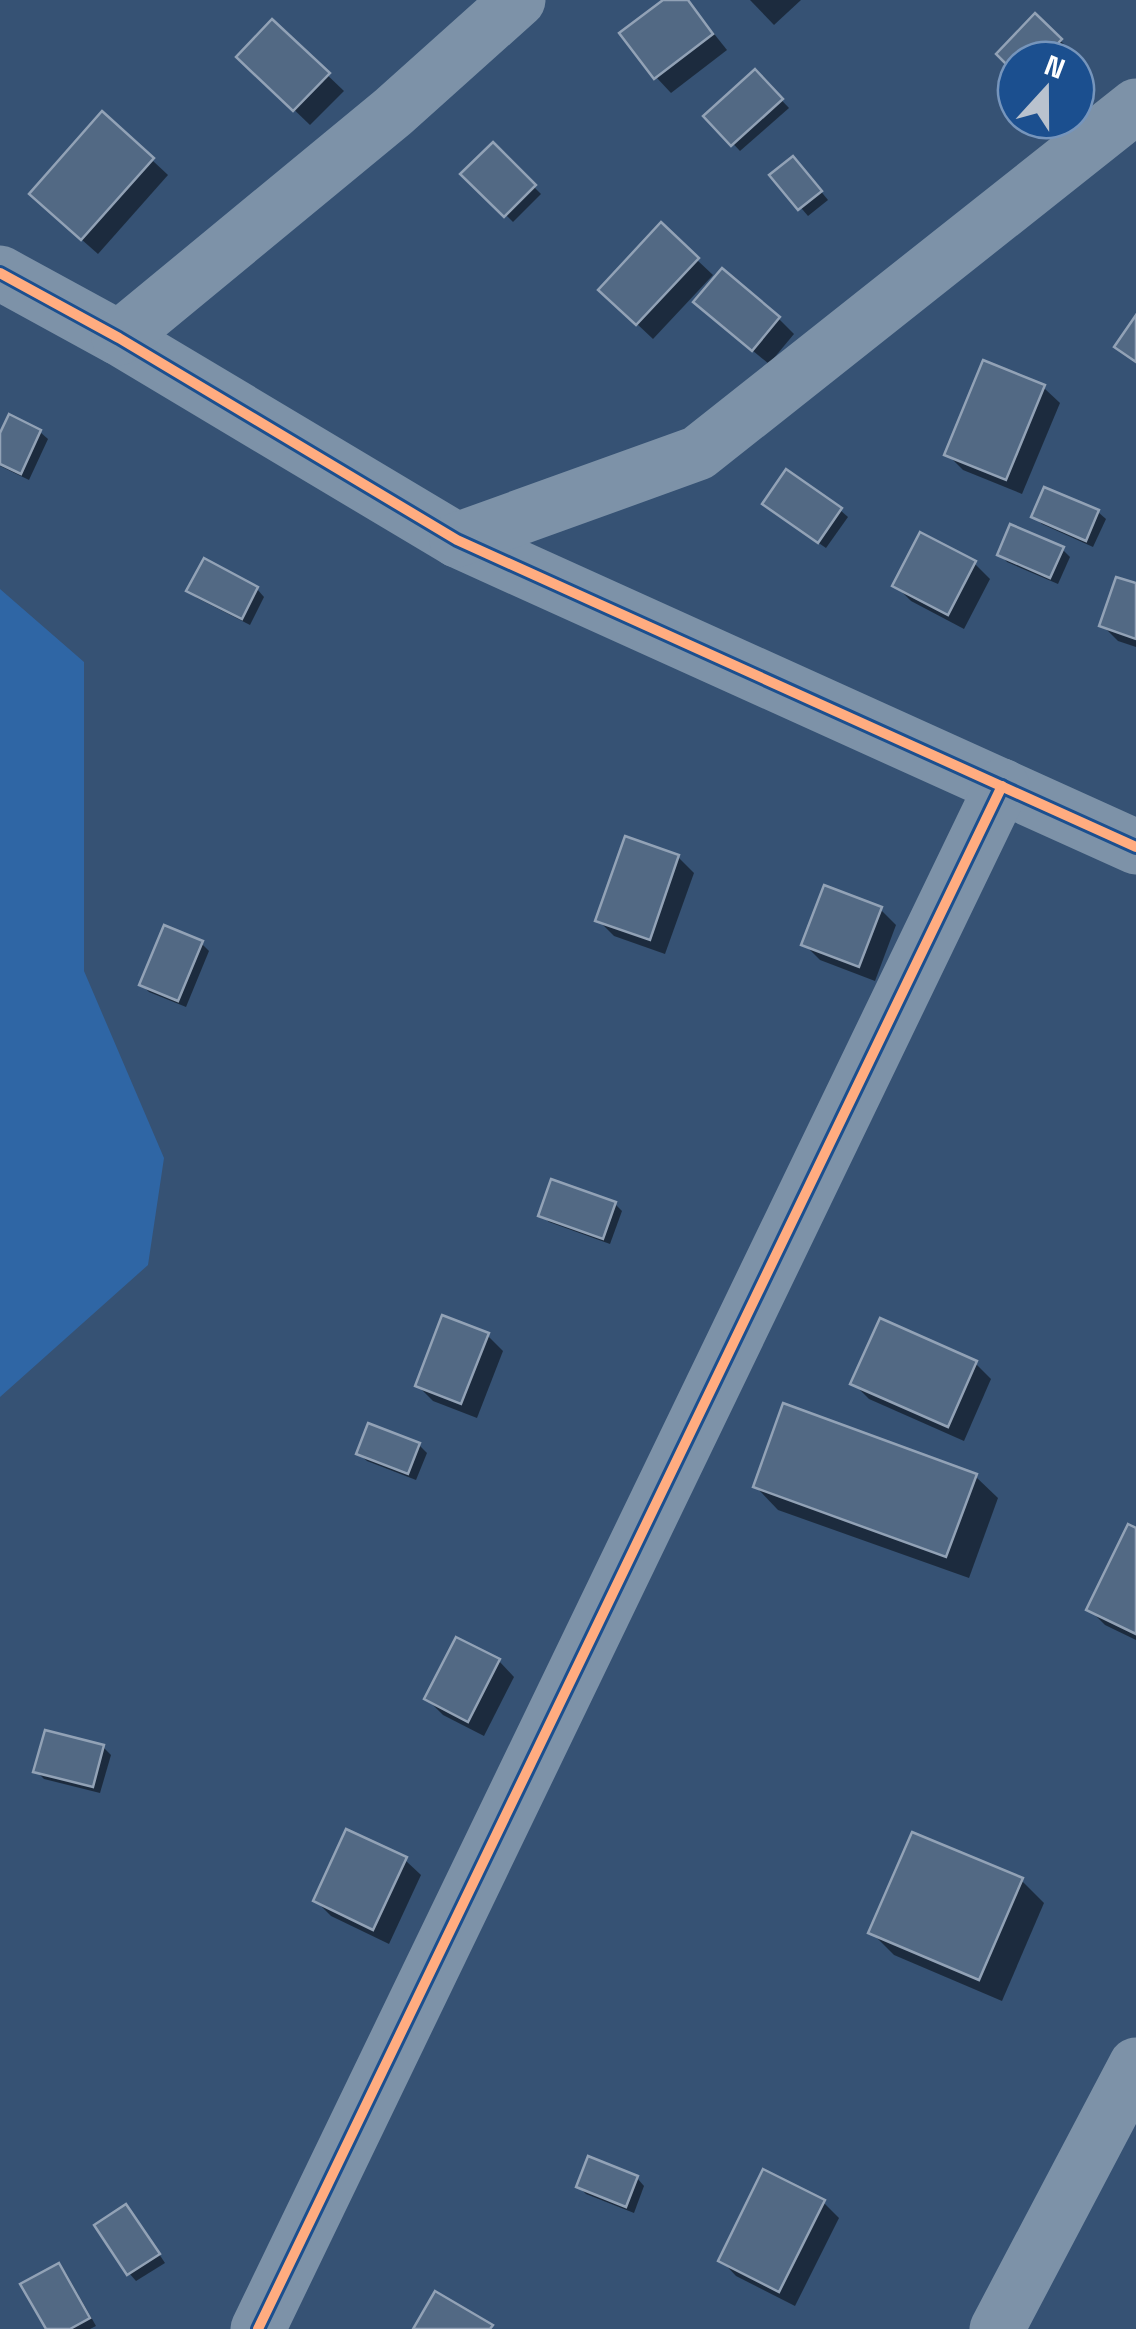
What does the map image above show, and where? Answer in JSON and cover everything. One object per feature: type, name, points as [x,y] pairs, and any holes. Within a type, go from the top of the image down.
[{"type":"street","points":[[119,338],[393,112],[518,0]]},
{"type":"street","points":[[457,540],[698,453],[1136,106]]},
{"type":"street","points":[[0,273],[119,338],[457,540],[1136,847]]},
{"type":"street","points":[[258,2329],[1002,786]]},
{"type":"street","points":[[998,2329],[1136,2064]]},
{"type":"shaded area","points":[[0,589],[84,662],[84,971],[164,1158],[148,1265],[0,1397]]},
{"type":"building","points":[[663,0],[688,0],[713,34],[654,79],[619,33]]},
{"type":"building","points":[[1035,13],[1062,39],[1061,40],[1009,40]]},
{"type":"building","points":[[272,19],[330,73],[293,111],[236,57]]},
{"type":"building","points":[[755,69],[783,99],[731,146],[703,116]]},
{"type":"building","points":[[102,111],[154,158],[81,240],[29,194]]},
{"type":"building","points":[[493,142],[536,185],[504,217],[460,174]]},
{"type":"building","points":[[793,156],[822,191],[798,210],[769,175]]},
{"type":"building","points":[[661,222],[699,258],[636,325],[598,290]]},
{"type":"building","points":[[722,268],[780,317],[752,351],[693,302]]},
{"type":"building","points":[[1136,315],[1136,362],[1114,347]]},
{"type":"building","points":[[983,360],[1045,385],[1006,480],[944,455]]},
{"type":"building","points":[[9,414],[41,430],[21,474],[0,464],[0,433]]},
{"type":"building","points":[[786,469],[842,508],[818,543],[762,504]]},
{"type":"building","points":[[1044,487],[1099,510],[1086,541],[1031,517]]},
{"type":"building","points":[[1010,524],[1064,547],[1050,578],[997,555]]},
{"type":"building","points":[[920,532],[976,561],[948,615],[892,586]]},
{"type":"building","points":[[204,558],[258,587],[242,619],[186,591]]},
{"type":"building","points":[[1116,577],[1136,583],[1136,639],[1099,626]]},
{"type":"building","points":[[625,836],[679,855],[650,940],[595,921]]},
{"type":"building","points":[[824,885],[882,907],[859,967],[801,945]]},
{"type":"building","points":[[164,925],[203,941],[178,1001],[139,985]]},
{"type":"building","points":[[551,1179],[616,1202],[603,1239],[538,1216]]},
{"type":"building","points":[[442,1315],[489,1333],[461,1404],[415,1386]]},
{"type":"building","points":[[880,1318],[977,1361],[948,1427],[850,1384]]},
{"type":"building","points":[[783,1403],[977,1474],[946,1557],[753,1487]]},
{"type":"building","points":[[368,1423],[420,1443],[408,1474],[356,1454]]},
{"type":"building","points":[[1128,1524],[1136,1528],[1136,1634],[1086,1610]]},
{"type":"building","points":[[456,1637],[500,1659],[468,1722],[424,1699]]},
{"type":"building","points":[[45,1730],[104,1745],[93,1787],[33,1772]]},
{"type":"building","points":[[346,1829],[407,1857],[373,1930],[313,1901]]},
{"type":"building","points":[[912,1832],[1023,1878],[979,1980],[868,1933]]},
{"type":"building","points":[[588,2156],[638,2176],[626,2207],[576,2187]]},
{"type":"building","points":[[763,2169],[825,2200],[779,2292],[718,2261]]},
{"type":"building","points":[[126,2204],[160,2254],[127,2275],[94,2225]]},
{"type":"building","points":[[59,2263],[90,2318],[70,2329],[46,2329],[20,2284]]},
{"type":"building","points":[[435,2291],[493,2325],[490,2329],[413,2329]]},
{"type":"cycle path","points":[[0,273],[119,338],[457,540],[1136,847]]},
{"type":"cycle path","points":[[258,2329],[1002,786]]}]
